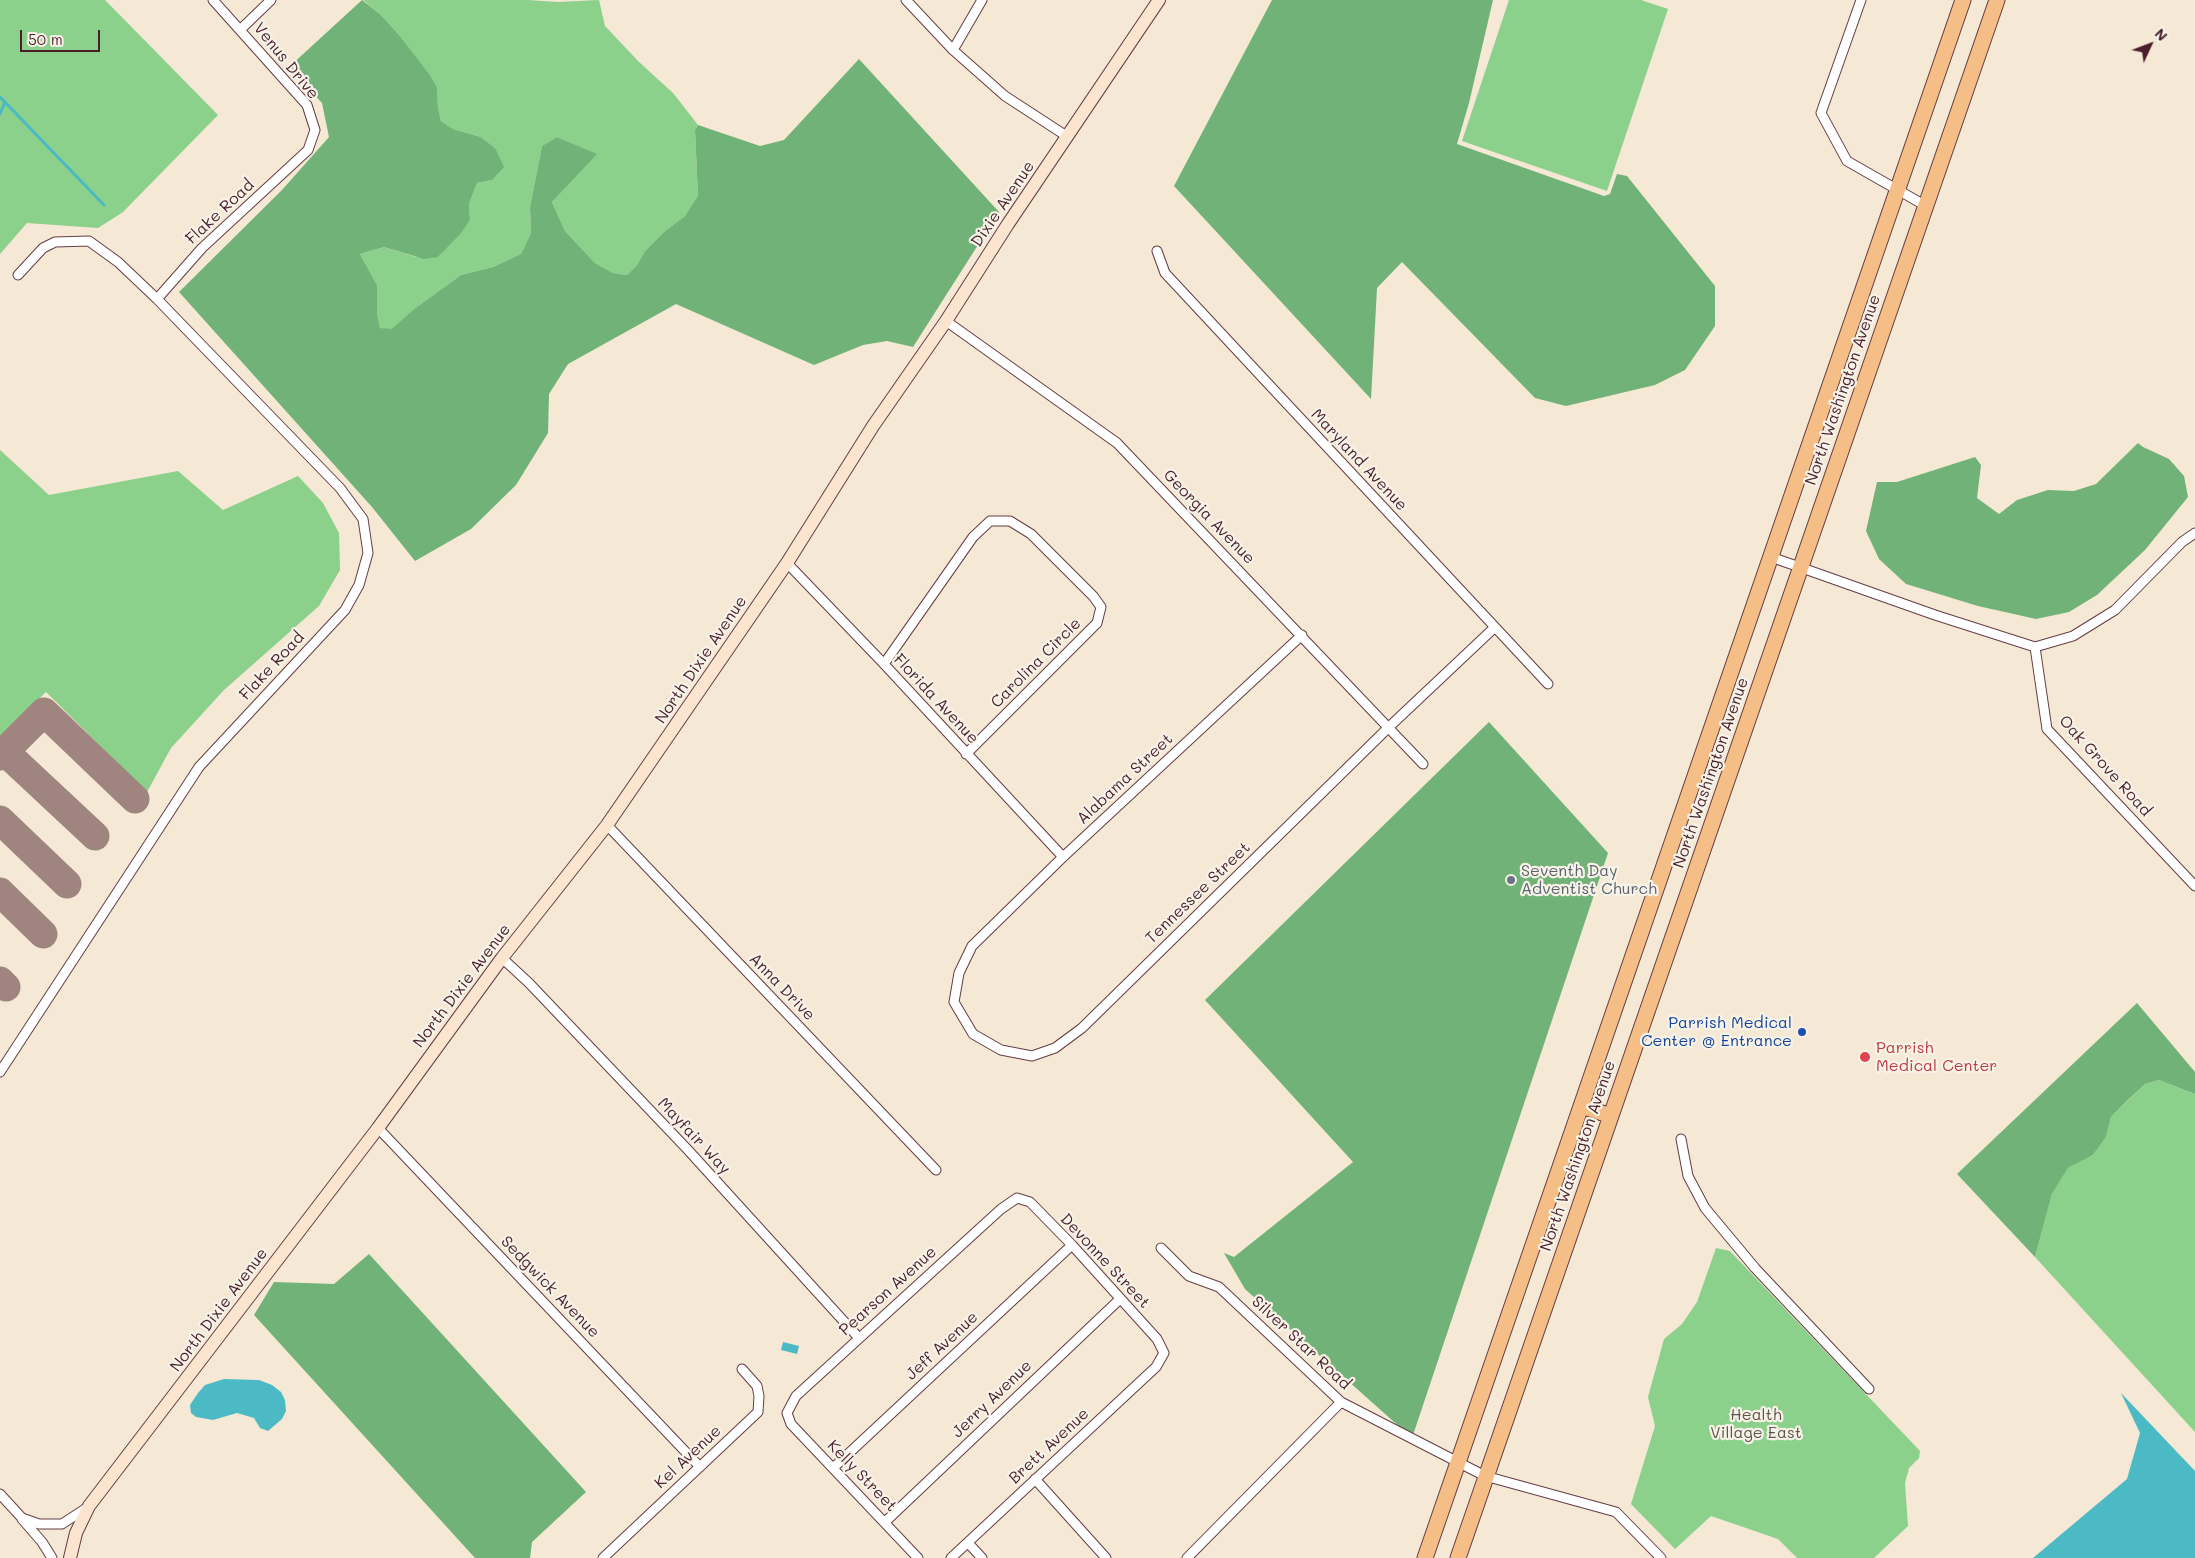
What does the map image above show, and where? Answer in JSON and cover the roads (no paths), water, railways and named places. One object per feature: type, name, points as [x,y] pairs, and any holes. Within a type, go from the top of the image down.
[{"type":"main road","name":"North Washington Avenue","points":[[1425,1558],[1963,0]]},
{"type":"main road","name":"North Washington Avenue","points":[[1458,1558],[1996,0]]},
{"type":"main road","points":[[1581,1106],[1611,1116]]},
{"type":"street","name":"Venus Drive","points":[[213,0],[241,29],[307,106],[315,130],[308,150]]},
{"type":"street","points":[[241,29],[271,0]]},
{"type":"street","points":[[906,0],[953,50],[1005,96],[1068,137]]},
{"type":"street","points":[[953,50],[982,0]]},
{"type":"street","name":"Dixie Avenue","points":[[874,426],[1159,0]]},
{"type":"street","points":[[1861,0],[1821,113],[1847,161],[1926,206]]},
{"type":"street","name":"Flake Road","points":[[157,299],[202,248],[308,150]]},
{"type":"street","name":"Flake Road","points":[[0,1072],[199,767],[345,610],[359,585],[368,554],[363,519],[340,488],[157,299],[118,262],[88,241],[55,242],[43,248],[18,276]]},
{"type":"street","name":"Maryland Avenue","points":[[1158,251],[1165,273],[1548,684]]},
{"type":"street","name":"Georgia Avenue","points":[[946,321],[1117,444],[1302,635],[1423,764]]},
{"type":"street","name":"North Dixie Avenue","points":[[70,1558],[76,1533],[89,1506],[378,1128],[502,958],[607,825],[786,563],[874,426]]},
{"type":"street","name":"Carolina Circle","points":[[884,664],[974,537],[990,522],[1010,521],[1031,534],[1093,596],[1101,607],[1097,623],[966,754]]},
{"type":"street","points":[[1771,557],[1935,615],[2035,647],[2073,636],[2114,610],[2182,542],[2195,533]]},
{"type":"street","name":"Florida Avenue","points":[[786,563],[884,664],[1063,857]]},
{"type":"street","name":"Tennessee Street","points":[[972,946],[959,972],[954,1002],[973,1034],[1001,1050],[1032,1056],[1055,1048],[1082,1028],[1389,727],[1494,628]]},
{"type":"street","name":"Alabama Street","points":[[972,946],[1063,857],[1302,635]]},
{"type":"street","name":"Oak Grove Road","points":[[2035,647],[2047,729],[2195,886]]},
{"type":"street","name":"Anna Drive","points":[[607,825],[936,1170]]},
{"type":"street","name":"Mayfair Way","points":[[502,958],[529,983],[688,1150],[859,1338]]},
{"type":"street","name":"Sedgwick Avenue","points":[[378,1128],[700,1467]]},
{"type":"street","points":[[1681,1139],[1688,1176],[1706,1208],[1755,1268],[1869,1389]]},
{"type":"street","name":"Pearson Avenue","points":[[787,1413],[796,1396],[1000,1209],[1017,1198]]},
{"type":"street","name":"Devonne Street","points":[[1017,1198],[1030,1202],[1072,1245],[1157,1339],[1164,1353]]},
{"type":"street","name":"Jeff Avenue","points":[[833,1468],[1072,1245]]},
{"type":"street","name":"Silver Star Road","points":[[1161,1248],[1188,1276],[1219,1287],[1341,1402],[1485,1476],[1616,1512],[1661,1558]]},
{"type":"street","name":"Jerry Avenue","points":[[885,1522],[1120,1298]]},
{"type":"street","name":"Brett Avenue","points":[[951,1558],[969,1544],[1035,1479],[1156,1367],[1164,1353]]},
{"type":"street","name":"Kel Avenue","points":[[603,1558],[758,1412],[759,1396],[757,1386],[742,1369]]},
{"type":"street","points":[[1187,1558],[1341,1402]]},
{"type":"street","name":"Kelly Street","points":[[787,1413],[791,1424],[918,1558]]},
{"type":"street","points":[[1035,1479],[1106,1558]]},
{"type":"street","points":[[0,1494],[42,1542],[52,1558]]},
{"type":"street","points":[[22,1518],[40,1524],[62,1524],[76,1517],[89,1506]]},
{"type":"street","points":[[969,1544],[982,1558]]},
{"type":"water","points":[[783,1342],[799,1346],[797,1354],[781,1350]]},
{"type":"water","points":[[224,1379],[259,1380],[272,1385],[281,1392],[285,1400],[286,1411],[282,1419],[268,1431],[260,1428],[254,1418],[237,1413],[213,1420],[196,1417],[191,1413],[190,1405],[205,1385]]},
{"type":"water","points":[[2121,1393],[2195,1471],[2195,1558],[2033,1558],[2127,1479],[2140,1433]]},
{"type":"waterway","points":[[0,97],[104,205]]},
{"type":"waterway","points":[[0,114],[5,102]]},
{"type":"place","name":"Seventh Day Adventist Church","points":[[1511,880]]},
{"type":"place","name":"Parrish Medical Center @ Entrance","points":[[1802,1032]]},
{"type":"place","name":"Parrish Medical Center","points":[[1865,1057]]},
{"type":"park label","name":"Health Village East","points":[[1756,1424]]}]
